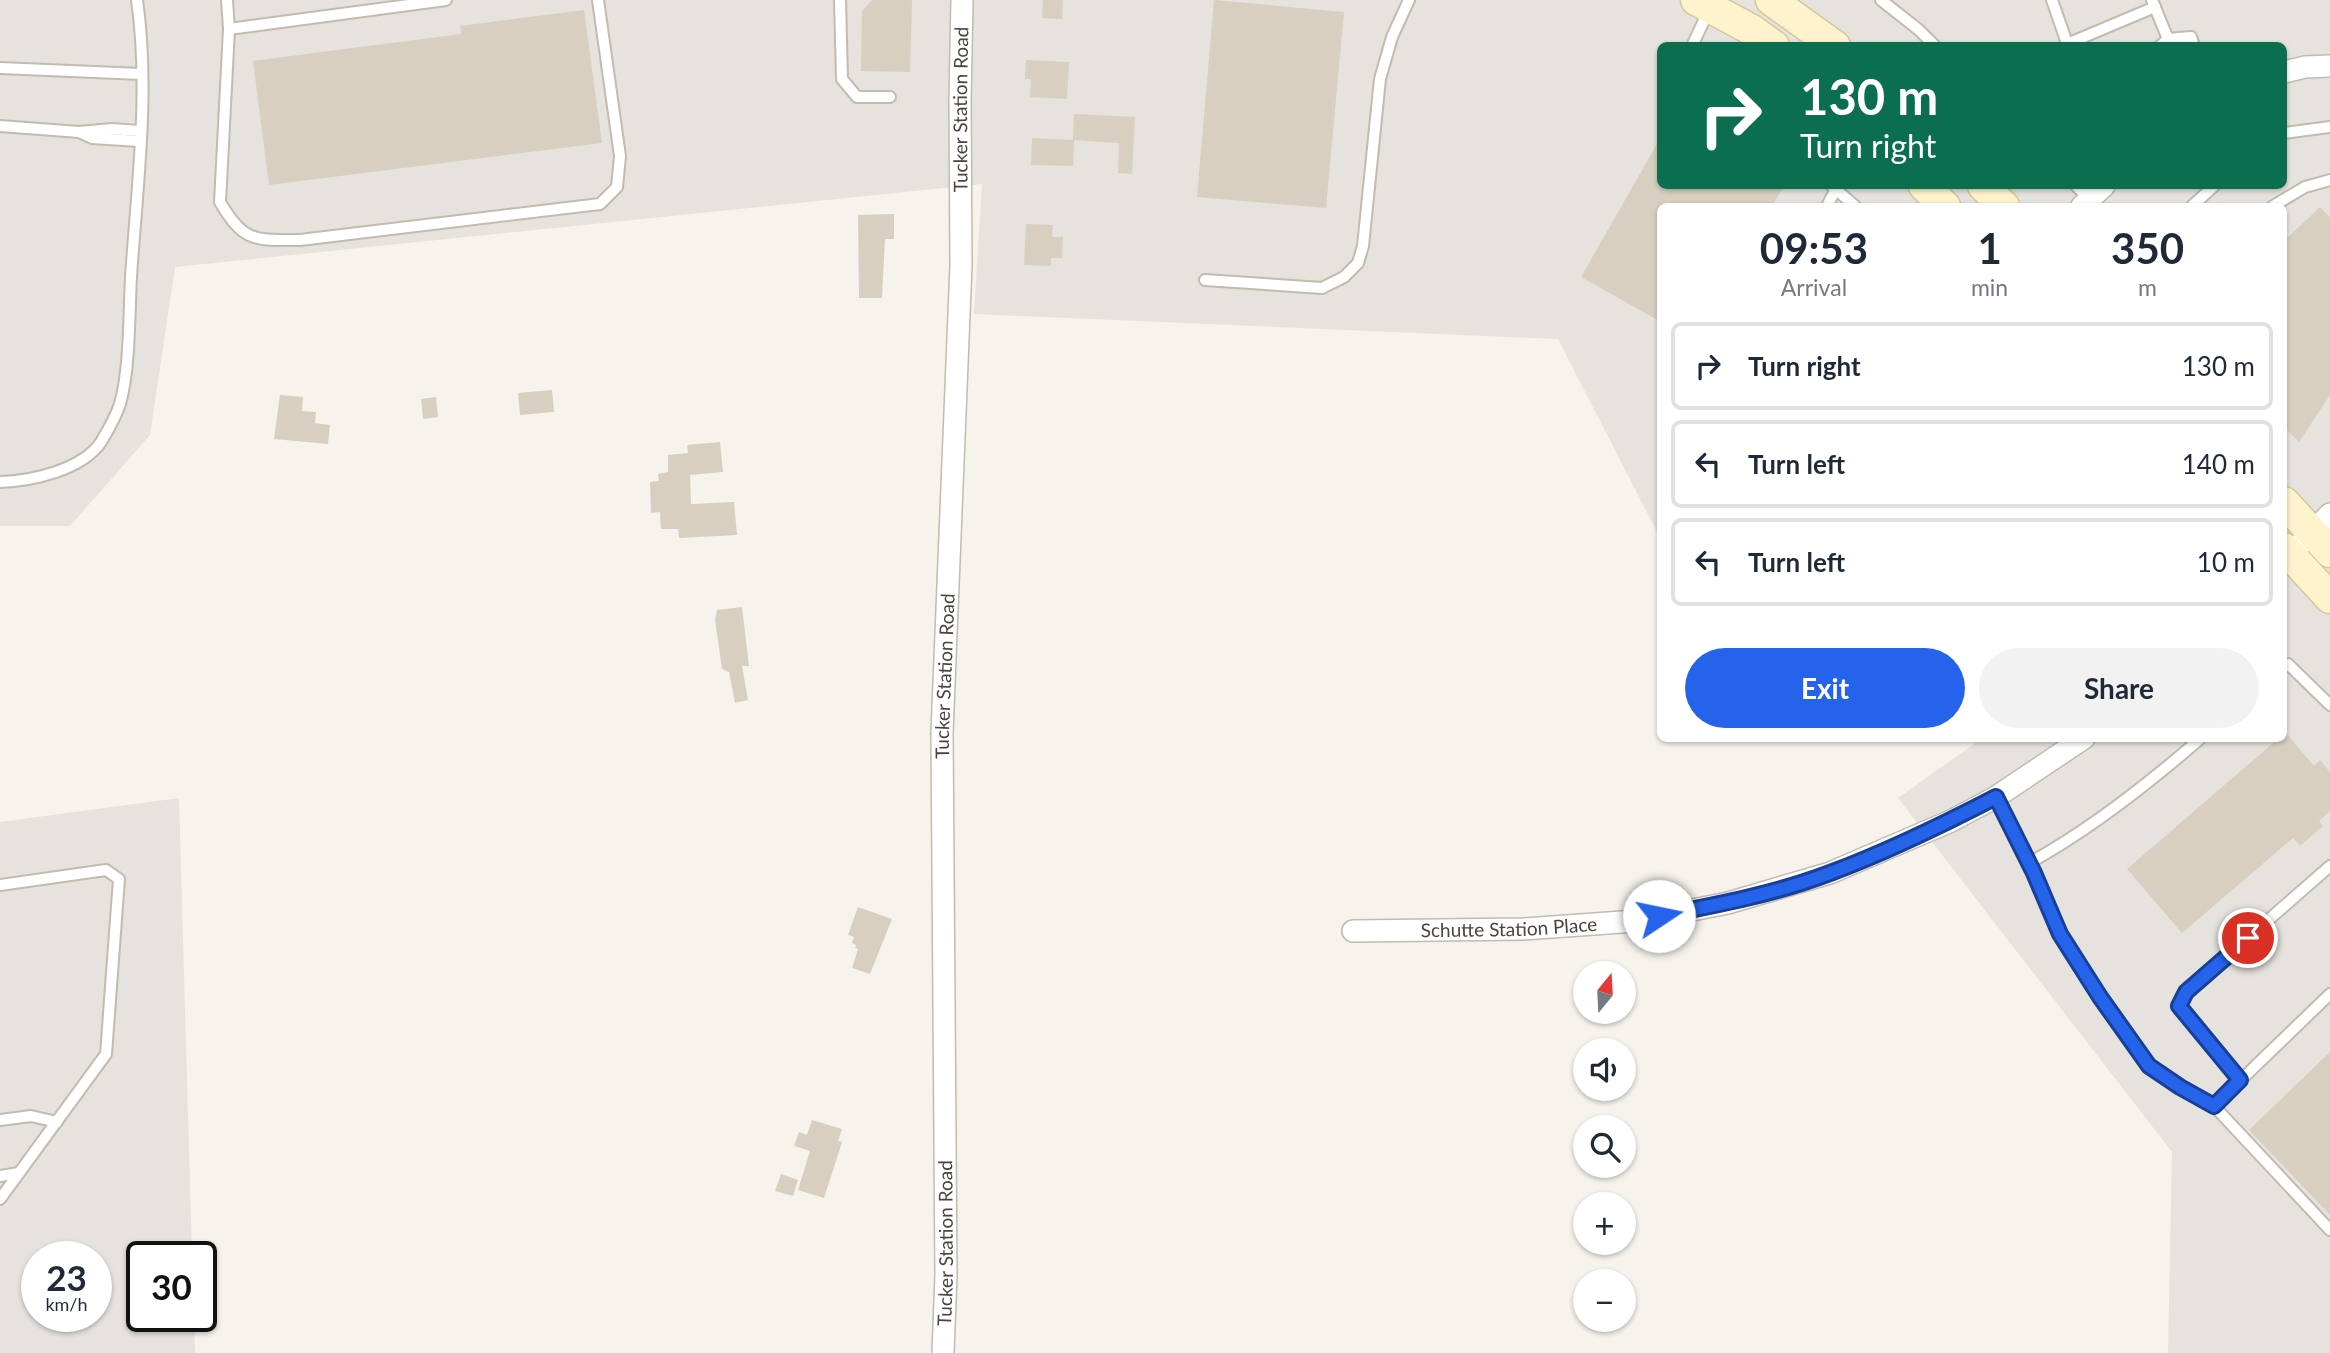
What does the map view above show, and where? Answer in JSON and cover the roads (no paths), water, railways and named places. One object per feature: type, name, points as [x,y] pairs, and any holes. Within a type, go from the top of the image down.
[{"type":"street","name":"Tucker Station Road","points":[[943,1353],[946,1275],[942,733],[961,265],[962,0]]},
{"type":"street","points":[[1771,0],[1829,42]]},
{"type":"street","points":[[1703,4],[1767,42]]},
{"type":"street","points":[[2287,71],[2330,66]]},
{"type":"street","points":[[1927,189],[1942,203]]},
{"type":"street","points":[[1986,189],[2001,203]]},
{"type":"street","points":[[2287,504],[2324,533],[2287,554]]},
{"type":"street","points":[[2287,556],[2330,598]]},
{"type":"street","name":"Schutte Station Place","points":[[1353,931],[1522,929],[1636,920],[1728,903],[1829,873],[1951,821],[1996,797],[2078,742]]},
{"type":"lane","points":[[0,482],[26,480],[78,464],[100,444],[120,405],[126,362],[140,136],[141,26],[137,0]]},
{"type":"lane","points":[[227,0],[229,29],[220,202],[248,236],[262,240],[300,240],[600,204],[617,187],[620,156],[598,0]]},
{"type":"lane","points":[[229,29],[446,0]]},
{"type":"lane","points":[[840,0],[842,79],[858,97],[890,97]]},
{"type":"lane","points":[[1205,280],[1322,288],[1344,278],[1358,263],[1363,246],[1380,79],[1392,37],[1409,0]]},
{"type":"lane","points":[[1881,0],[1931,42]]},
{"type":"lane","points":[[2052,0],[2067,42]]},
{"type":"lane","points":[[1693,42],[1703,4]]},
{"type":"lane","points":[[2074,42],[2154,4],[2164,42],[2191,37],[2193,42]]},
{"type":"lane","points":[[0,68],[141,74]]},
{"type":"lane","points":[[0,126],[79,132],[112,129],[140,136]]},
{"type":"lane","points":[[2287,132],[2330,127]]},
{"type":"lane","points":[[2278,203],[2305,187],[2330,180]]},
{"type":"lane","points":[[1836,189],[1852,203]]},
{"type":"lane","points":[[2195,203],[2211,189]]},
{"type":"lane","points":[[2287,665],[2330,705]]},
{"type":"lane","points":[[2029,863],[2062,845],[2172,764],[2197,742]]},
{"type":"lane","points":[[1996,797],[2060,934],[2149,1066],[2214,1106],[2330,1230]]},
{"type":"lane","points":[[2240,1080],[2179,1006],[2186,992],[2330,866]]},
{"type":"lane","points":[[0,885],[106,870],[119,879],[106,1054],[0,1199]]},
{"type":"lane","points":[[2214,1106],[2330,993]]},
{"type":"lane","points":[[0,1120],[30,1116],[57,1122]]},
{"type":"lane","points":[[0,1176],[19,1173]]}]
